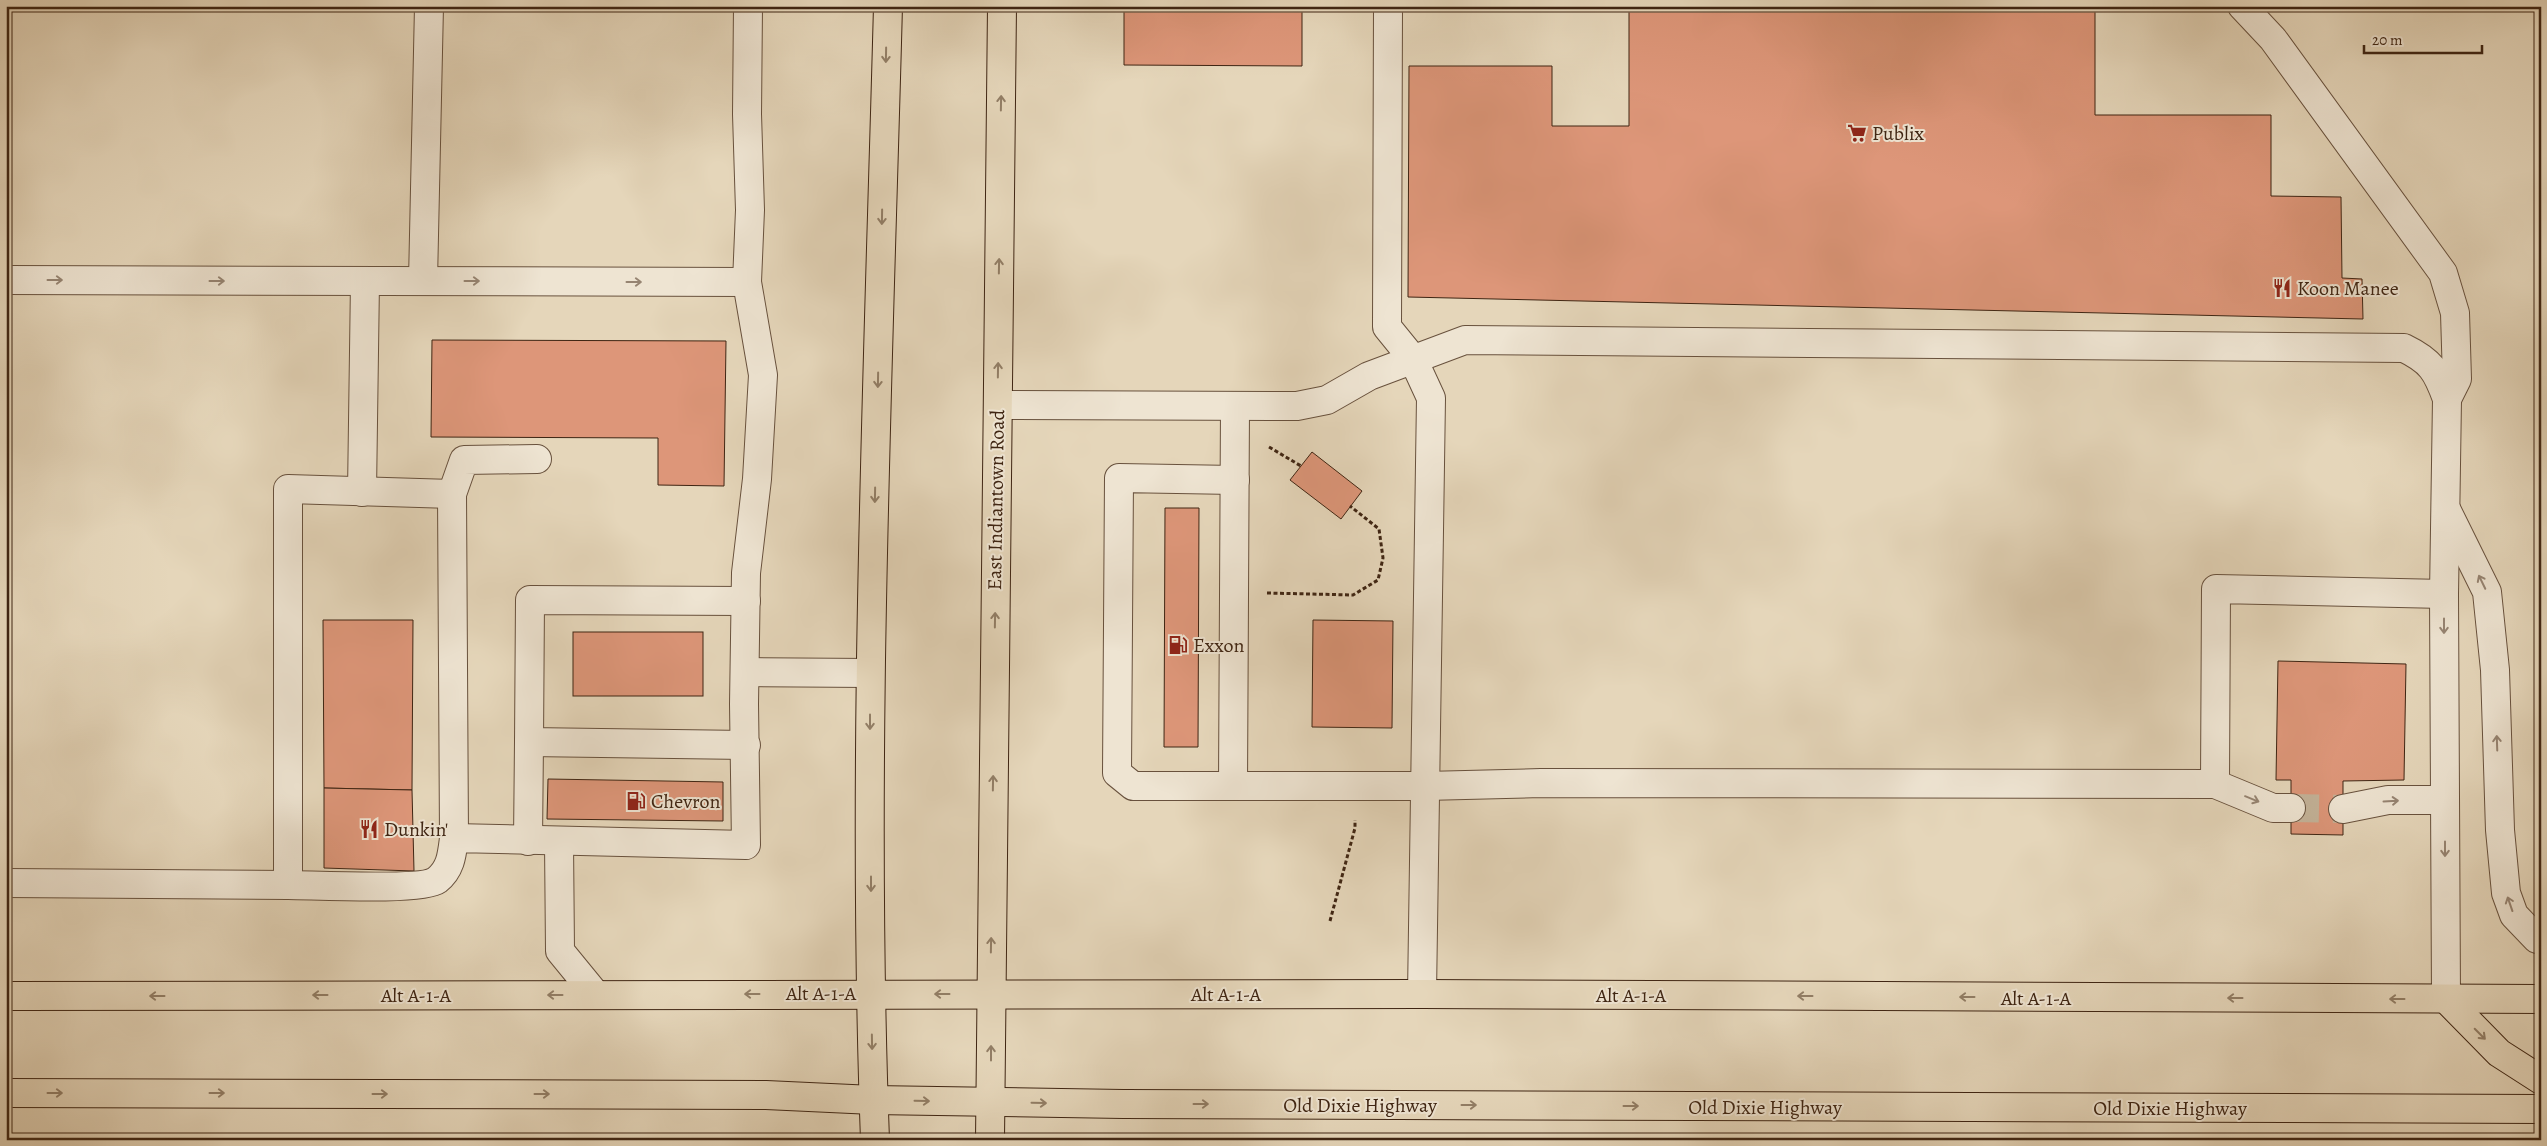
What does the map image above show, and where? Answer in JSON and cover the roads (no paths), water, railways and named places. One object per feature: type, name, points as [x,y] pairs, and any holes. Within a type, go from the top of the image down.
[{"type":"main road","points":[[875,1140],[871,993],[870,673],[888,6]]},
{"type":"main road","name":"East Indiantown Road","points":[[990,1140],[1002,6]]},
{"type":"main road","name":"Alt A-1-A","points":[[6,996],[871,993],[2446,999]]},
{"type":"main road","points":[[2446,999],[2541,999]]},
{"type":"main road","points":[[2446,999],[2499,1053],[2541,1080]]},
{"type":"main road","points":[[6,1093],[766,1095],[873,1100],[990,1102]]},
{"type":"main road","name":"Old Dixie Highway","points":[[990,1102],[2541,1110]]},
{"type":"lane","points":[[423,281],[429,6]]},
{"type":"lane","points":[[454,838],[746,846],[746,573],[757,479],[763,375],[748,282],[750,210],[747,114],[748,6]]},
{"type":"lane","points":[[1388,6],[1387,327],[1413,359],[1431,398],[1422,994]]},
{"type":"lane","points":[[2242,6],[2273,40],[2443,273],[2454,313],[2457,379],[2447,399]]},
{"type":"lane","points":[[6,280],[748,282]]},
{"type":"lane","points":[[362,492],[365,281]]},
{"type":"lane","points":[[998,406],[1297,406],[1327,400],[1370,376],[1465,340],[2404,348],[2422,357],[2438,373],[2447,399],[2444,594],[2446,999]]},
{"type":"lane","points":[[1232,786],[1235,406]]},
{"type":"lane","points":[[6,883],[413,886],[437,880],[451,863],[454,838],[452,494],[464,460],[537,460]]},
{"type":"lane","points":[[1235,480],[1119,478],[1117,773],[1133,786],[1425,786],[1541,783],[2215,784],[2273,808],[2291,808]]},
{"type":"lane","points":[[288,885],[288,489],[452,494]]},
{"type":"lane","points":[[2445,508],[2487,592],[2494,670],[2500,830],[2506,893],[2514,915],[2537,939],[2541,940]]},
{"type":"lane","points":[[2215,784],[2216,590],[2444,594]]},
{"type":"lane","points":[[528,841],[530,600],[746,601]]},
{"type":"lane","points":[[745,672],[870,673]]},
{"type":"lane","points":[[529,742],[746,745]]},
{"type":"lane","points":[[2343,809],[2388,800],[2445,800]]},
{"type":"lane","points":[[559,842],[560,951],[596,995]]},
{"type":"tunnel","points":[[2291,808],[2343,809]]},
{"type":"place","name":"Publix","points":[[1857,133]]},
{"type":"place","name":"Koon Manee","points":[[2282,288]]},
{"type":"place","name":"Exxon","points":[[1178,645]]},
{"type":"place","name":"Chevron","points":[[636,801]]},
{"type":"place","name":"Dunkin'","points":[[369,829]]}]
